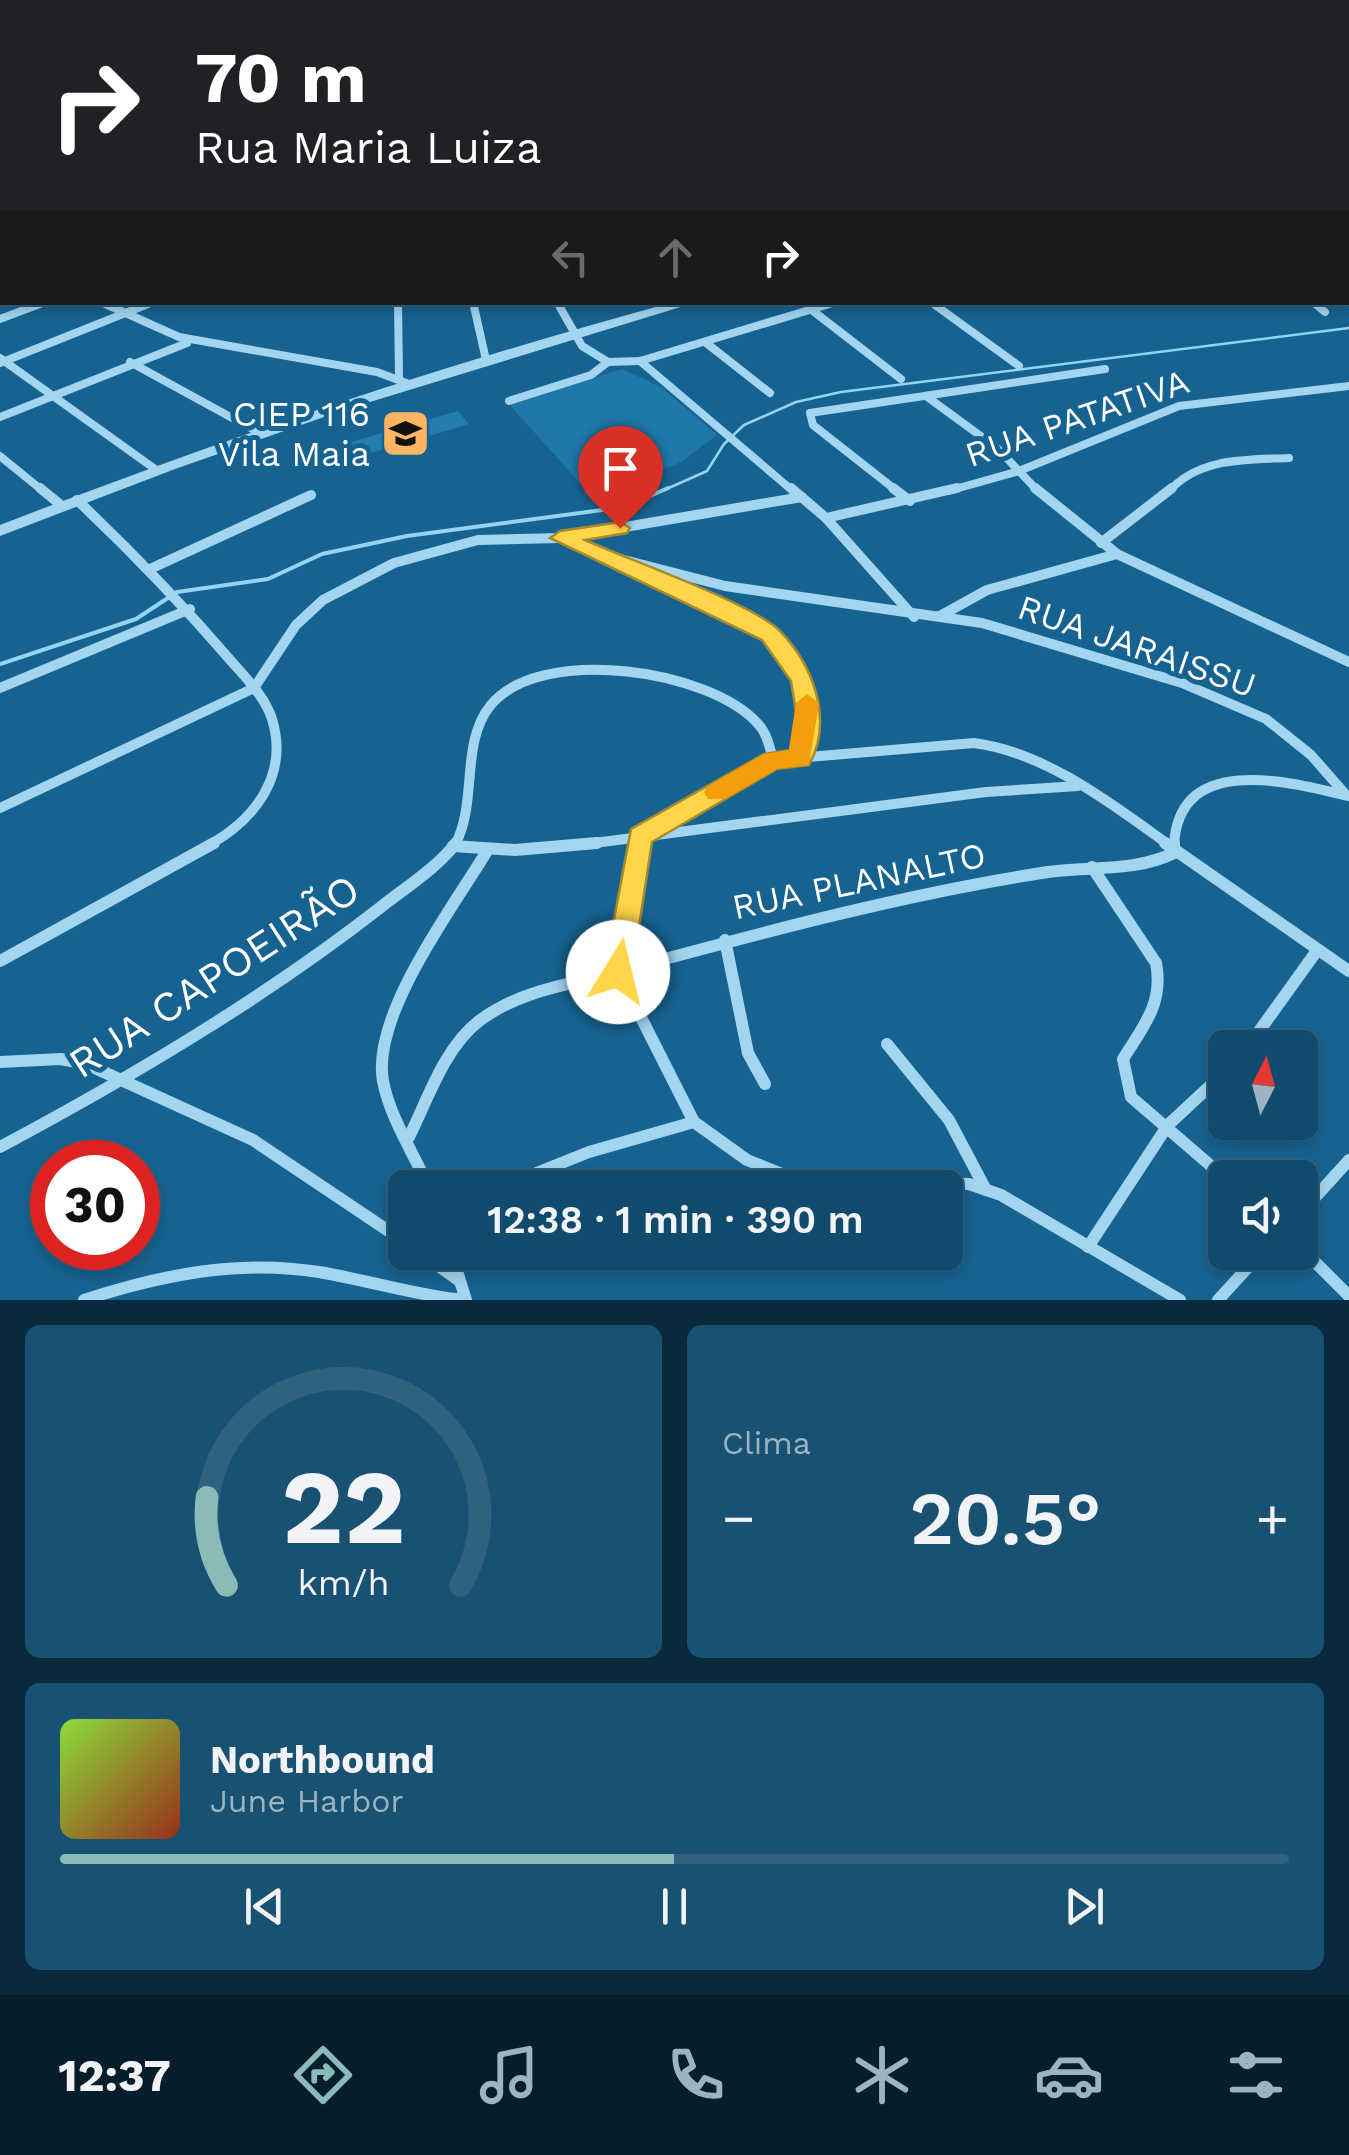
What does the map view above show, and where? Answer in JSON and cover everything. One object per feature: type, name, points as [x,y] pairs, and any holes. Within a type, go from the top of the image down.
[{"type":"street","points":[[0,319],[37,305]]},
{"type":"street","points":[[106,305],[188,343],[404,380]]},
{"type":"street","points":[[2,361],[147,305]]},
{"type":"street","points":[[398,305],[404,380]]},
{"type":"street","points":[[474,305],[486,360]]},
{"type":"street","points":[[558,305],[570,334],[588,354],[608,362],[640,360],[828,305]]},
{"type":"street","points":[[0,531],[155,469],[404,380],[680,305]]},
{"type":"street","points":[[936,305],[1019,366]]},
{"type":"street","points":[[1317,305],[1326,312]]},
{"type":"street","points":[[813,311],[901,379]]},
{"type":"street","points":[[705,342],[770,392]]},
{"type":"street","points":[[0,416],[130,362],[188,343]]},
{"type":"street","points":[[640,360],[826,518],[914,617]]},
{"type":"street","points":[[2,361],[54,394],[155,469]]},
{"type":"street","points":[[130,362],[256,432]]},
{"type":"street","points":[[509,402],[591,375],[608,362]]},
{"type":"street","points":[[910,501],[808,417],[818,410],[1105,369]]},
{"type":"street","name":"RUA PATATIVA","points":[[826,518],[910,501],[1019,471],[1179,406],[1349,386]]},
{"type":"street","points":[[926,396],[997,448],[1117,554],[1349,662]]},
{"type":"street","points":[[0,456],[70,503],[150,569],[187,606],[254,688],[271,717],[276,746],[270,791],[253,815],[192,856],[0,961]]},
{"type":"street","points":[[1102,543],[1159,502],[1175,479],[1186,472],[1238,460],[1289,458]]},
{"type":"street","points":[[150,569],[311,495]]},
{"type":"street","points":[[0,808],[254,688],[296,625],[323,600],[356,581],[433,549],[506,537],[560,538],[802,497]]},
{"type":"street","points":[[560,538],[730,612],[770,635],[794,664],[807,697],[800,758]]},
{"type":"street","name":"RUA JARAISSU","points":[[598,553],[725,586],[914,617],[940,616],[982,623],[1104,658],[1228,700],[1286,734],[1348,796]]},
{"type":"street","name":"RUA JARAISSU","points":[[940,616],[987,590],[1117,554]]},
{"type":"street","points":[[0,688],[187,606]]},
{"type":"street","points":[[772,760],[768,739],[757,722],[687,684],[616,669],[538,678],[513,687],[490,702],[476,724],[467,814],[453,846],[487,851],[584,847],[640,836],[837,815],[992,789],[1079,786]]},
{"type":"street","points":[[640,836],[772,760],[974,743],[1021,755],[1133,817],[1174,853],[1349,971]]},
{"type":"street","points":[[1174,853],[1176,820],[1183,803],[1208,784],[1240,781],[1348,796]]},
{"type":"street","points":[[640,836],[618,972],[694,1122],[747,1160],[792,1178],[861,1188],[920,1181],[986,1190],[1180,1300]]},
{"type":"street","name":"RUA CAPOEIRÃO","points":[[0,1147],[118,1081],[366,922],[453,846]]},
{"type":"street","points":[[422,1170],[383,1080],[382,1054],[388,1030],[487,851]]},
{"type":"street","name":"RUA PLANALTO","points":[[409,1137],[452,1050],[478,1022],[535,990],[618,972],[724,940],[1049,872],[1152,864],[1174,853]]},
{"type":"street","points":[[1092,868],[1156,963],[1160,977],[1159,1006],[1123,1059],[1130,1098],[1208,1162]]},
{"type":"street","points":[[724,940],[748,1053],[765,1084]]},
{"type":"street","points":[[1260,1030],[1316,952]]},
{"type":"street","points":[[887,1044],[958,1132],[986,1190]]},
{"type":"street","points":[[0,1062],[78,1058],[118,1081],[253,1140],[388,1231]]},
{"type":"street","points":[[1088,1248],[1168,1126],[1208,1088]]},
{"type":"street","points":[[544,1170],[589,1152],[694,1122]]},
{"type":"street","points":[[1318,1194],[1349,1160]]},
{"type":"street","points":[[1318,1265],[1349,1296]]},
{"type":"street","points":[[84,1300],[180,1274],[259,1266],[316,1271],[417,1296],[464,1300],[456,1270]]},
{"type":"street","points":[[445,1270],[459,1280]]},
{"type":"street","points":[[1218,1300],[1246,1270]]},
{"type":"shaded area","points":[[622,369],[661,387],[717,435],[681,462],[595,500],[510,405]]},
{"type":"building","name":"CIEP 116 Vila Maia","points":[[458,411],[469,424],[351,459],[341,445]]},
{"type":"waterway","points":[[662,491],[707,471],[724,444],[744,425],[796,402],[841,392],[1349,328]]},
{"type":"waterway","points":[[0,664],[136,619],[177,592],[268,579],[322,554],[407,536],[625,507],[668,488]]},
{"type":"slow traffic","points":[[717,792],[772,760],[800,758],[807,703]]},
{"type":"place","name":"CIEP 116 Vila Maia","points":[[405,434]]},
{"type":"route","points":[[618,972],[640,836],[772,760],[800,758],[808,712],[802,680],[783,648],[770,635],[730,612],[560,538],[620,528]]}]
